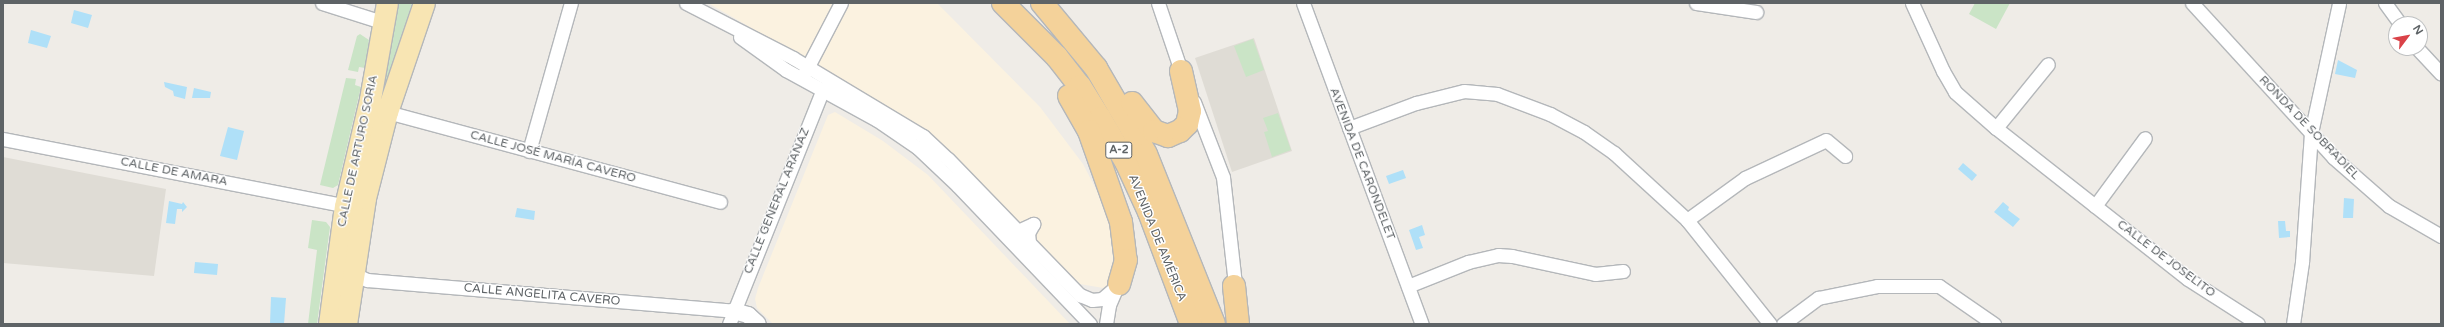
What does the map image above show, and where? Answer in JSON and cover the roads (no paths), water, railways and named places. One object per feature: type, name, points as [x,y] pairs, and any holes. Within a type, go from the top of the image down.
[{"type":"highway","points":[[998,3],[1018,33],[1071,98],[1090,132],[1103,166],[1125,238],[1126,260],[1119,284]]},
{"type":"highway","name":"AVENIDA DE AMÉRICA","points":[[1003,3],[1057,57],[1080,86],[1126,162],[1149,212],[1190,324]]},
{"type":"highway","points":[[1045,6],[1087,42],[1147,125],[1161,134],[1174,135],[1180,131],[1189,117],[1181,71]]},
{"type":"highway","name":"AVENIDA DE AMÉRICA","points":[[1045,6],[1096,68],[1146,154],[1214,324]]},
{"type":"highway","points":[[1234,286],[1238,324]]},
{"type":"main road","name":"CALLE DE ARTURO SORIA","points":[[346,324],[352,273],[365,198],[387,112],[424,3]]},
{"type":"main road","name":"CALLE DE ARTURO SORIA","points":[[329,324],[345,206],[370,99],[385,13]]},
{"type":"street","points":[[322,3],[385,13]]},
{"type":"street","points":[[529,151],[571,3]]},
{"type":"street","points":[[686,3],[808,67],[900,120],[946,157],[948,166],[984,204],[1030,261],[1090,324]]},
{"type":"street","points":[[801,79],[841,3]]},
{"type":"street","points":[[1158,3],[1181,71],[1223,178],[1234,286],[1248,324]]},
{"type":"street","name":"AVENIDA DE CARONDELET","points":[[1302,3],[1422,324]]},
{"type":"street","points":[[1696,3],[1756,12]]},
{"type":"street","name":"CALLE DE JOSELITO","points":[[1912,3],[1943,71],[1955,92],[1996,128],[2188,279],[2258,324]]},
{"type":"street","name":"RONDA DE SOBRADIEL","points":[[2192,3],[2311,133],[2368,190],[2389,206],[2441,236]]},
{"type":"street","points":[[2293,324],[2302,262],[2311,133],[2339,3]]},
{"type":"street","points":[[2385,3],[2394,16]]},
{"type":"street","points":[[723,23],[766,57],[801,79],[899,134],[1018,231],[1085,298],[1102,299],[1119,284]]},
{"type":"street","points":[[2424,56],[2441,74]]},
{"type":"street","points":[[1996,128],[2048,64]]},
{"type":"street","points":[[822,90],[828,87],[883,117],[900,120]]},
{"type":"street","name":"CALLE GENERAL ARANAZ","points":[[731,318],[822,90]]},
{"type":"street","points":[[1349,128],[1443,94],[1464,91],[1497,94],[1550,114],[1584,132],[1614,153],[1687,220],[1770,324]]},
{"type":"street","name":"CALLE JOSÉ MARÍA CAVERO","points":[[387,112],[720,202]]},
{"type":"street","points":[[899,134],[914,138],[934,154],[946,157]]},
{"type":"street","points":[[2095,206],[2145,138]]},
{"type":"street","name":"CALLE DE AMARA","points":[[3,139],[345,206]]},
{"type":"street","points":[[1687,220],[1745,178],[1826,140],[1845,156]]},
{"type":"street","points":[[345,206],[355,206],[365,198]]},
{"type":"street","points":[[1408,286],[1468,262],[1498,255],[1525,259],[1595,274],[1623,270]]},
{"type":"street","name":"CALLE ANGELITA CAVERO","points":[[352,273],[367,280],[731,318]]},
{"type":"street","points":[[1106,324],[1109,305],[1119,284]]},
{"type":"street","points":[[1783,324],[1818,298],[1877,286],[1939,286],[1994,324]]},
{"type":"street","points":[[731,318],[748,315],[758,324]]},
{"type":"water","points":[[74,10],[92,15],[88,28],[71,23]]},
{"type":"water","points":[[31,30],[51,36],[47,48],[28,43]]},
{"type":"water","points":[[2338,60],[2357,70],[2355,78],[2335,74]]},
{"type":"water","points":[[164,82],[187,87],[185,99],[174,96],[173,91],[165,87]]},
{"type":"water","points":[[194,88],[211,92],[210,98],[192,98]]},
{"type":"water","points":[[228,127],[244,131],[237,160],[220,156]]},
{"type":"water","points":[[1963,163],[1977,175],[1972,181],[1958,169]]},
{"type":"water","points":[[1403,170],[1406,178],[1389,184],[1386,176]]},
{"type":"water","points":[[2344,198],[2354,199],[2353,218],[2343,218]]},
{"type":"water","points":[[169,201],[182,204],[183,202],[187,207],[182,212],[182,209],[177,209],[175,224],[166,223]]},
{"type":"water","points":[[2003,202],[2009,207],[2008,210],[2020,219],[2013,227],[1994,212]]},
{"type":"water","points":[[517,208],[535,211],[534,220],[515,217]]},
{"type":"water","points":[[2278,221],[2285,221],[2286,231],[2290,231],[2290,237],[2279,238]]},
{"type":"water","points":[[1422,225],[1425,235],[1419,237],[1423,248],[1416,250],[1409,230]]},
{"type":"water","points":[[195,262],[218,264],[217,275],[194,273]]},
{"type":"water","points":[[271,297],[286,298],[284,324],[270,324]]}]
